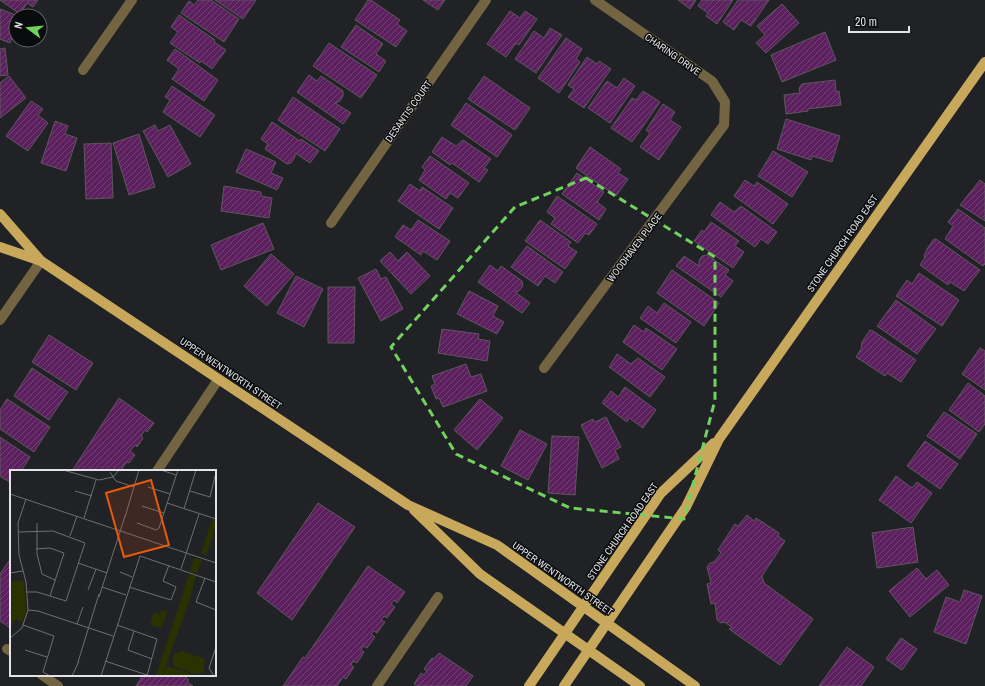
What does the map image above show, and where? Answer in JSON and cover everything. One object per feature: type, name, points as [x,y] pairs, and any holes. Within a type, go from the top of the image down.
[{"type":"main road","name":"STONE CHURCH ROAD EAST","points":[[564,686],[686,507],[719,439],[985,62]]},
{"type":"main road","name":"UPPER WENTWORTH STREET","points":[[0,214],[41,261],[408,505],[496,545],[694,686]]},
{"type":"main road","name":"UPPER WENTWORTH STREET","points":[[0,247],[41,261]]},
{"type":"main road","name":"STONE CHURCH ROAD EAST","points":[[529,686],[661,493],[719,439]]},
{"type":"main road","name":"UPPER WENTWORTH STREET","points":[[408,505],[480,574],[640,686]]},
{"type":"street","points":[[83,70],[132,0]]},
{"type":"street","name":"DESANTIS COURT","points":[[331,223],[486,0]]},
{"type":"street","name":"CHARING DRIVE","points":[[595,0],[712,81],[725,102],[724,125]]},
{"type":"street","name":"WOODHAVEN PLACE","points":[[544,368],[724,125]]},
{"type":"street","points":[[0,320],[41,261]]},
{"type":"street","points":[[158,470],[218,380]]},
{"type":"street","points":[[377,686],[438,597]]},
{"type":"street","points":[[43,676],[58,686]]},
{"type":"highlighted area","points":[[586,178],[715,257],[715,400],[684,519],[570,508],[456,454],[391,347],[515,207]]},
{"type":"building","points":[[0,0],[38,0],[33,7],[27,3],[24,8],[11,8]]},
{"type":"building","points":[[198,0],[211,0],[239,19],[224,42],[181,13],[189,1],[194,5]]},
{"type":"building","points":[[215,0],[256,0],[243,19]]},
{"type":"building","points":[[368,0],[371,0],[400,20],[397,24],[407,31],[396,47],[355,20]]},
{"type":"building","points":[[423,0],[445,0],[438,10]]},
{"type":"building","points":[[678,0],[696,0],[690,9]]},
{"type":"building","points":[[702,0],[733,0],[717,24],[706,16],[708,13],[698,6]]},
{"type":"building","points":[[738,0],[769,0],[751,26],[741,20],[734,30],[723,22]]},
{"type":"building","points":[[782,4],[799,23],[766,53],[756,43],[765,35],[757,26]]},
{"type":"building","points":[[0,9],[8,12],[8,42],[0,39]]},
{"type":"building","points":[[510,11],[520,18],[525,11],[537,19],[519,45],[516,43],[506,57],[487,44]]},
{"type":"building","points":[[179,15],[215,40],[214,42],[226,50],[212,69],[201,61],[200,63],[170,43],[178,32],[171,27]]},
{"type":"building","points":[[356,25],[383,44],[376,54],[386,61],[379,72],[341,47]]},
{"type":"building","points":[[550,28],[562,35],[536,73],[515,59],[534,31],[544,38]]},
{"type":"building","points":[[825,32],[836,60],[782,82],[771,55]]},
{"type":"building","points":[[566,38],[582,49],[576,59],[580,62],[559,93],[538,78]]},
{"type":"building","points":[[329,43],[377,75],[361,98],[313,66]]},
{"type":"building","points":[[5,48],[8,75],[0,76],[0,49]]},
{"type":"building","points":[[175,49],[218,80],[204,101],[172,79],[179,69],[167,60]]},
{"type":"building","points":[[587,57],[597,64],[599,61],[611,69],[584,108],[568,97],[574,89],[568,85]]},
{"type":"building","points":[[309,75],[317,81],[321,76],[343,91],[343,96],[340,101],[335,103],[351,113],[343,124],[297,92]]},
{"type":"building","points":[[9,76],[26,98],[0,118],[0,83]]},
{"type":"building","points":[[484,76],[530,108],[515,130],[468,99]]},
{"type":"building","points":[[624,78],[635,86],[610,123],[588,108],[607,81],[617,88]]},
{"type":"building","points":[[835,80],[836,92],[839,91],[841,105],[808,109],[808,111],[786,114],[784,95],[800,93],[799,88],[802,84]]},
{"type":"building","points":[[172,86],[215,115],[200,137],[163,112],[170,100],[165,97]]},
{"type":"building","points":[[643,91],[660,102],[632,142],[611,128],[632,98],[636,100]]},
{"type":"building","points":[[293,97],[340,129],[325,151],[278,120]]},
{"type":"building","points":[[31,101],[43,109],[38,115],[48,123],[28,151],[6,136]]},
{"type":"building","points":[[466,103],[512,135],[497,157],[451,125]]},
{"type":"building","points":[[663,104],[675,112],[670,120],[681,127],[659,160],[640,147],[650,133],[646,130]]},
{"type":"building","points":[[786,119],[840,136],[832,162],[812,156],[811,160],[777,149]]},
{"type":"building","points":[[55,121],[68,126],[65,134],[77,138],[66,171],[41,163]]},
{"type":"building","points":[[272,122],[300,141],[301,139],[319,151],[310,163],[295,153],[295,157],[291,163],[287,164],[265,149],[268,144],[261,139]]},
{"type":"building","points":[[155,125],[158,131],[170,125],[191,164],[168,177],[143,131]]},
{"type":"building","points":[[139,134],[155,187],[129,195],[113,143]]},
{"type":"building","points":[[442,137],[456,146],[463,140],[491,159],[484,168],[488,170],[479,182],[452,163],[450,165],[432,152]]},
{"type":"building","points":[[111,143],[113,198],[86,199],[84,144]]},
{"type":"building","points":[[590,147],[621,169],[618,173],[628,179],[616,196],[576,168]]},
{"type":"building","points":[[246,149],[276,162],[271,173],[283,178],[277,190],[236,172]]},
{"type":"building","points":[[773,151],[808,172],[792,197],[758,176]]},
{"type":"building","points":[[430,156],[469,183],[458,198],[450,193],[446,199],[419,180],[425,170],[422,167]]},
{"type":"building","points":[[577,173],[604,192],[597,202],[606,209],[599,220],[562,194]]},
{"type":"building","points":[[745,180],[754,186],[757,182],[788,204],[773,224],[734,196]]},
{"type":"building","points":[[980,180],[985,184],[985,221],[960,205]]},
{"type":"building","points":[[410,184],[420,191],[422,187],[453,208],[439,229],[398,201]]},
{"type":"building","points":[[224,186],[261,192],[261,196],[272,198],[269,218],[221,211]]},
{"type":"building","points":[[557,196],[597,224],[589,235],[585,233],[578,243],[551,224],[555,218],[547,212]]},
{"type":"building","points":[[720,202],[734,212],[741,206],[777,232],[768,244],[761,239],[755,247],[711,215]]},
{"type":"building","points":[[958,209],[985,228],[985,264],[983,266],[945,239],[953,226],[948,222]]},
{"type":"building","points":[[418,220],[450,241],[437,260],[423,251],[421,255],[395,237],[403,225],[411,230]]},
{"type":"building","points":[[540,220],[571,242],[568,246],[577,252],[565,269],[525,241]]},
{"type":"building","points":[[711,222],[739,241],[735,246],[744,252],[733,268],[694,241],[702,230],[704,232]]},
{"type":"building","points":[[263,223],[274,249],[221,270],[211,245]]},
{"type":"building","points":[[934,239],[980,270],[964,291],[950,282],[948,285],[920,265],[925,257],[924,256],[927,249]]},
{"type":"building","points":[[527,246],[563,272],[555,283],[545,276],[538,286],[511,267]]},
{"type":"building","points":[[390,252],[398,261],[407,252],[430,276],[411,294],[380,261]]},
{"type":"building","points":[[271,254],[294,274],[267,306],[244,286]]},
{"type":"building","points":[[707,255],[729,270],[725,275],[733,281],[721,297],[676,266],[684,256],[699,266],[699,261],[702,256]]},
{"type":"building","points":[[490,265],[498,271],[501,266],[522,281],[523,286],[519,291],[515,292],[530,303],[522,313],[478,282]]},
{"type":"building","points":[[376,269],[381,279],[386,277],[403,309],[381,321],[358,278]]},
{"type":"building","points":[[672,270],[719,303],[704,326],[657,293]]},
{"type":"building","points":[[919,273],[959,300],[942,326],[896,296],[907,280],[912,284]]},
{"type":"building","points":[[296,276],[323,289],[304,327],[277,313]]},
{"type":"building","points":[[328,287],[355,287],[354,343],[328,343]]},
{"type":"building","points":[[469,291],[498,306],[493,316],[504,322],[497,334],[457,314]]},
{"type":"building","points":[[896,300],[936,329],[917,354],[877,326]]},
{"type":"building","points":[[664,303],[691,322],[676,343],[640,318],[648,306],[657,313]]},
{"type":"building","points":[[634,325],[644,332],[646,328],[677,349],[662,370],[623,342]]},
{"type":"building","points":[[442,329],[479,334],[478,339],[490,341],[487,361],[438,353]]},
{"type":"building","points":[[870,330],[916,360],[901,382],[887,373],[885,376],[856,357],[861,349],[862,342]]},
{"type":"building","points":[[49,335],[93,363],[76,390],[32,362]]},
{"type":"building","points":[[980,348],[985,351],[985,390],[962,374]]},
{"type":"building","points":[[617,354],[631,364],[638,358],[665,377],[650,397],[609,367]]},
{"type":"building","points":[[466,364],[471,377],[481,374],[487,391],[443,407],[439,398],[436,399],[431,386],[435,384],[432,376]]},
{"type":"building","points":[[32,368],[68,392],[49,420],[14,396]]},
{"type":"building","points":[[968,383],[985,396],[985,424],[979,432],[949,410]]},
{"type":"building","points":[[625,387],[656,410],[643,428],[629,418],[627,422],[602,403],[611,391],[618,397]]},
{"type":"building","points":[[119,398],[154,423],[147,432],[145,430],[141,436],[143,438],[137,447],[135,445],[130,451],[135,455],[129,463],[127,462],[122,468],[125,470],[73,470]]},
{"type":"building","points":[[7,399],[50,427],[34,452],[0,429],[0,410]]},
{"type":"building","points":[[480,399],[503,418],[477,450],[454,430]]},
{"type":"building","points":[[944,412],[977,434],[960,459],[927,436]]},
{"type":"building","points":[[606,417],[621,447],[615,450],[619,459],[602,468],[581,425],[593,419],[595,422]]},
{"type":"building","points":[[520,430],[547,444],[528,480],[501,466]]},
{"type":"building","points":[[552,436],[579,437],[575,495],[548,493]]},
{"type":"building","points":[[0,437],[30,457],[22,470],[10,470],[10,482],[0,476]]},
{"type":"building","points":[[925,441],[958,464],[940,489],[907,466]]},
{"type":"building","points":[[896,476],[912,488],[917,482],[932,493],[911,523],[879,500]]},
{"type":"building","points":[[318,503],[355,527],[292,620],[257,593]]},
{"type":"building","points":[[747,515],[754,521],[756,518],[779,533],[778,536],[785,541],[762,576],[764,583],[813,619],[780,665],[729,629],[732,627],[717,620],[715,603],[711,604],[707,584],[711,583],[707,567],[710,563],[714,562],[721,553],[718,550],[735,524],[738,526]]},
{"type":"building","points":[[913,527],[918,562],[877,568],[872,533]]},
{"type":"building","points":[[10,562],[9,627],[0,621],[0,574]]},
{"type":"building","points":[[368,566],[405,592],[397,603],[394,600],[391,604],[395,607],[387,618],[384,616],[381,620],[385,622],[377,633],[374,631],[371,634],[375,637],[367,648],[363,646],[361,650],[364,652],[357,663],[353,661],[351,665],[354,667],[346,679],[343,677],[337,686],[283,686],[303,657],[305,658]]},
{"type":"building","points":[[917,568],[926,579],[937,570],[949,585],[910,617],[889,591]]},
{"type":"building","points":[[964,590],[982,596],[966,644],[934,632],[946,597],[960,602]]},
{"type":"building","points":[[901,638],[917,649],[902,670],[886,659]]},
{"type":"building","points":[[847,647],[874,667],[861,686],[819,686]]},
{"type":"building","points":[[439,653],[473,676],[466,686],[417,686],[414,684],[421,673],[424,675],[427,671],[424,669],[432,658],[434,659]]},
{"type":"building","points":[[142,676],[184,676],[189,680],[187,682],[193,686],[136,686]]}]
